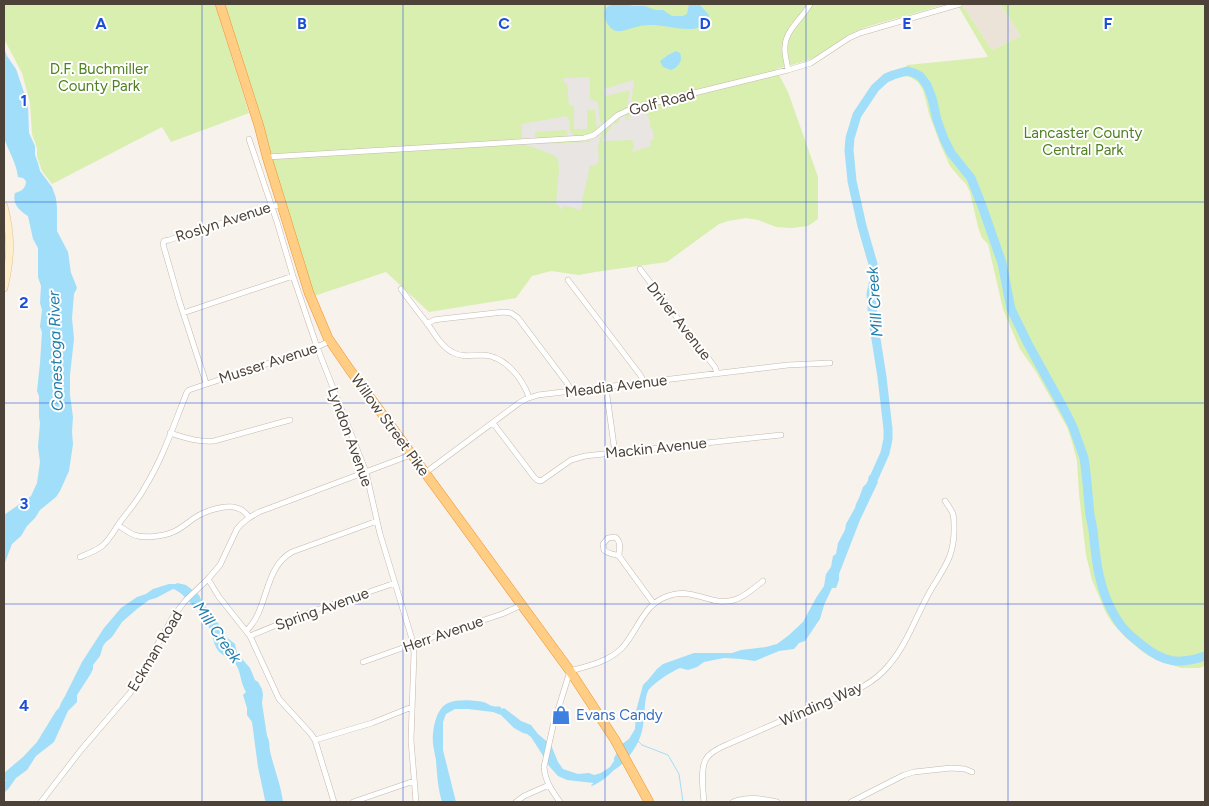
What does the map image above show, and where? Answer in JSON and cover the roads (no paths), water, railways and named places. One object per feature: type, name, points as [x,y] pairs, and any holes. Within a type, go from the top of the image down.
[{"type":"highway","name":"Willow Street Pike","points":[[220,4],[309,293],[330,341],[570,671],[615,740],[649,802]]},
{"type":"main road","points":[[4,206],[9,224],[10,251],[4,288]]},
{"type":"street","points":[[788,70],[785,42],[810,4]]},
{"type":"street","name":"Golf Road","points":[[267,157],[584,138],[594,135],[618,115],[633,108],[788,70],[810,63],[860,33],[960,4]]},
{"type":"street","name":"Lyndon Avenue","points":[[249,139],[317,347],[366,472],[377,521],[413,644],[411,740],[416,802]]},
{"type":"street","name":"Roslyn Avenue","points":[[183,313],[163,248],[164,242],[281,204]]},
{"type":"street","name":"Driver Avenue","points":[[640,269],[715,367],[717,374]]},
{"type":"street","points":[[206,383],[183,313],[293,276]]},
{"type":"street","points":[[568,280],[641,376],[644,383]]},
{"type":"street","points":[[401,289],[427,324],[454,354],[465,356],[485,355],[504,363],[514,372],[529,397]]},
{"type":"street","points":[[427,324],[441,318],[511,313],[518,318],[572,392]]},
{"type":"street","name":"Musser Avenue","points":[[80,557],[96,550],[107,542],[145,488],[186,392],[206,383],[317,347],[330,341]]},
{"type":"street","name":"Meadia Avenue","points":[[425,473],[529,397],[788,365],[830,364]]},
{"type":"street","points":[[606,388],[615,453]]},
{"type":"street","points":[[170,433],[196,441],[214,441],[290,420]]},
{"type":"street","name":"Mackin Avenue","points":[[494,422],[534,477],[539,481],[544,480],[575,458],[781,435]]},
{"type":"street","name":"Eckman Road","points":[[41,802],[76,756],[130,693],[173,617],[185,601],[220,565],[240,524],[250,517],[411,454]]},
{"type":"street","name":"Winding Way","points":[[704,802],[704,766],[711,753],[825,702],[862,688],[879,676],[890,664],[898,653],[952,553],[954,519],[945,501]]},
{"type":"street","points":[[118,525],[133,534],[146,537],[173,532],[204,512],[217,509],[234,507],[250,517]]},
{"type":"street","points":[[246,631],[254,622],[278,563],[285,555],[377,521]]},
{"type":"street","points":[[619,556],[654,604]]},
{"type":"street","points":[[208,579],[219,597],[250,636],[279,699],[315,740],[334,802]]},
{"type":"street","points":[[560,802],[549,785],[545,773],[545,763],[551,733],[570,671],[600,662],[615,654],[628,641],[654,604],[664,597],[686,593],[718,602],[733,600],[746,595],[763,581]]},
{"type":"street","name":"Spring Avenue","points":[[250,636],[395,583]]},
{"type":"street","name":"Herr Avenue","points":[[363,662],[523,605]]},
{"type":"street","points":[[315,740],[379,720],[412,707]]},
{"type":"street","points":[[851,802],[904,775],[914,772],[957,768],[972,772]]},
{"type":"street","points":[[354,802],[414,781]]},
{"type":"street","points":[[516,802],[524,796],[549,785]]},
{"type":"street","points":[[733,802],[742,798],[777,802]]},
{"type":"water","points":[[613,4],[645,6],[655,10],[663,10],[672,16],[683,16],[687,14],[689,4],[699,4],[709,15],[709,18],[703,26],[693,29],[650,25],[616,31],[609,26],[605,16],[607,7]]},
{"type":"water","name":"Conestoga River","points":[[4,48],[16,69],[28,104],[29,133],[35,146],[35,155],[40,171],[52,187],[56,198],[57,231],[68,252],[71,273],[77,288],[74,294],[72,318],[74,339],[70,395],[73,417],[73,444],[69,471],[56,497],[40,510],[21,536],[12,544],[4,565],[4,515],[31,496],[37,483],[40,462],[38,447],[40,423],[39,396],[37,391],[42,310],[40,303],[41,286],[38,277],[38,248],[33,239],[28,216],[19,209],[14,200],[15,193],[23,189],[26,181],[18,177],[4,138]]},
{"type":"water","points":[[676,51],[681,56],[681,61],[678,65],[671,70],[663,67],[660,61]]},
{"type":"water","points":[[869,475],[878,482],[860,520],[839,574],[836,588],[832,588],[820,619],[805,641],[799,643],[794,649],[779,651],[755,661],[724,658],[704,662],[688,670],[680,668],[662,678],[648,691],[642,731],[633,751],[621,765],[592,786],[593,783],[567,780],[558,776],[549,766],[531,737],[514,728],[501,715],[493,712],[455,709],[446,714],[443,722],[443,750],[456,802],[442,802],[433,733],[437,715],[448,703],[472,701],[501,707],[501,709],[504,708],[521,721],[531,725],[551,745],[563,769],[578,774],[589,773],[594,775],[610,767],[622,744],[629,739],[635,729],[636,711],[643,685],[663,664],[694,653],[732,653],[766,647],[777,644],[789,635],[803,622],[824,586],[826,574],[831,567],[838,543],[863,487],[868,482]]},
{"type":"water","name":"Mill Creek","points":[[177,583],[186,585],[199,595],[212,618],[219,624],[220,632],[235,644],[237,653],[250,668],[255,680],[262,689],[267,736],[283,802],[266,802],[265,800],[252,722],[247,715],[243,695],[246,692],[237,666],[217,649],[209,627],[198,611],[188,600],[173,589],[149,600],[122,622],[103,646],[90,675],[77,695],[77,702],[68,711],[54,742],[36,756],[27,770],[16,778],[4,793],[4,783],[6,780],[4,780],[4,773],[37,742],[59,708],[82,662],[104,628],[121,608],[137,597],[153,589]]},
{"type":"waterway","name":"Mill Creek","points":[[869,489],[885,453],[888,429],[873,320],[871,294],[874,280],[873,264],[852,181],[849,150],[850,138],[857,115],[875,88],[886,78],[907,71],[920,76],[927,85],[944,139],[951,153],[971,178],[1002,263],[1011,309],[1073,427],[1084,458],[1097,564],[1110,608],[1118,622],[1128,633],[1157,656],[1172,661],[1187,661],[1205,656]]},
{"type":"waterway","points":[[638,741],[642,745],[668,755],[679,774],[683,802]]},
{"type":"place","name":"Evans Candy","points":[[561,715]]},
{"type":"park label","name":"D.F. Buchmiller County Park","points":[[99,78]]},
{"type":"park label","name":"Lancaster County Central Park","points":[[1083,142]]}]
